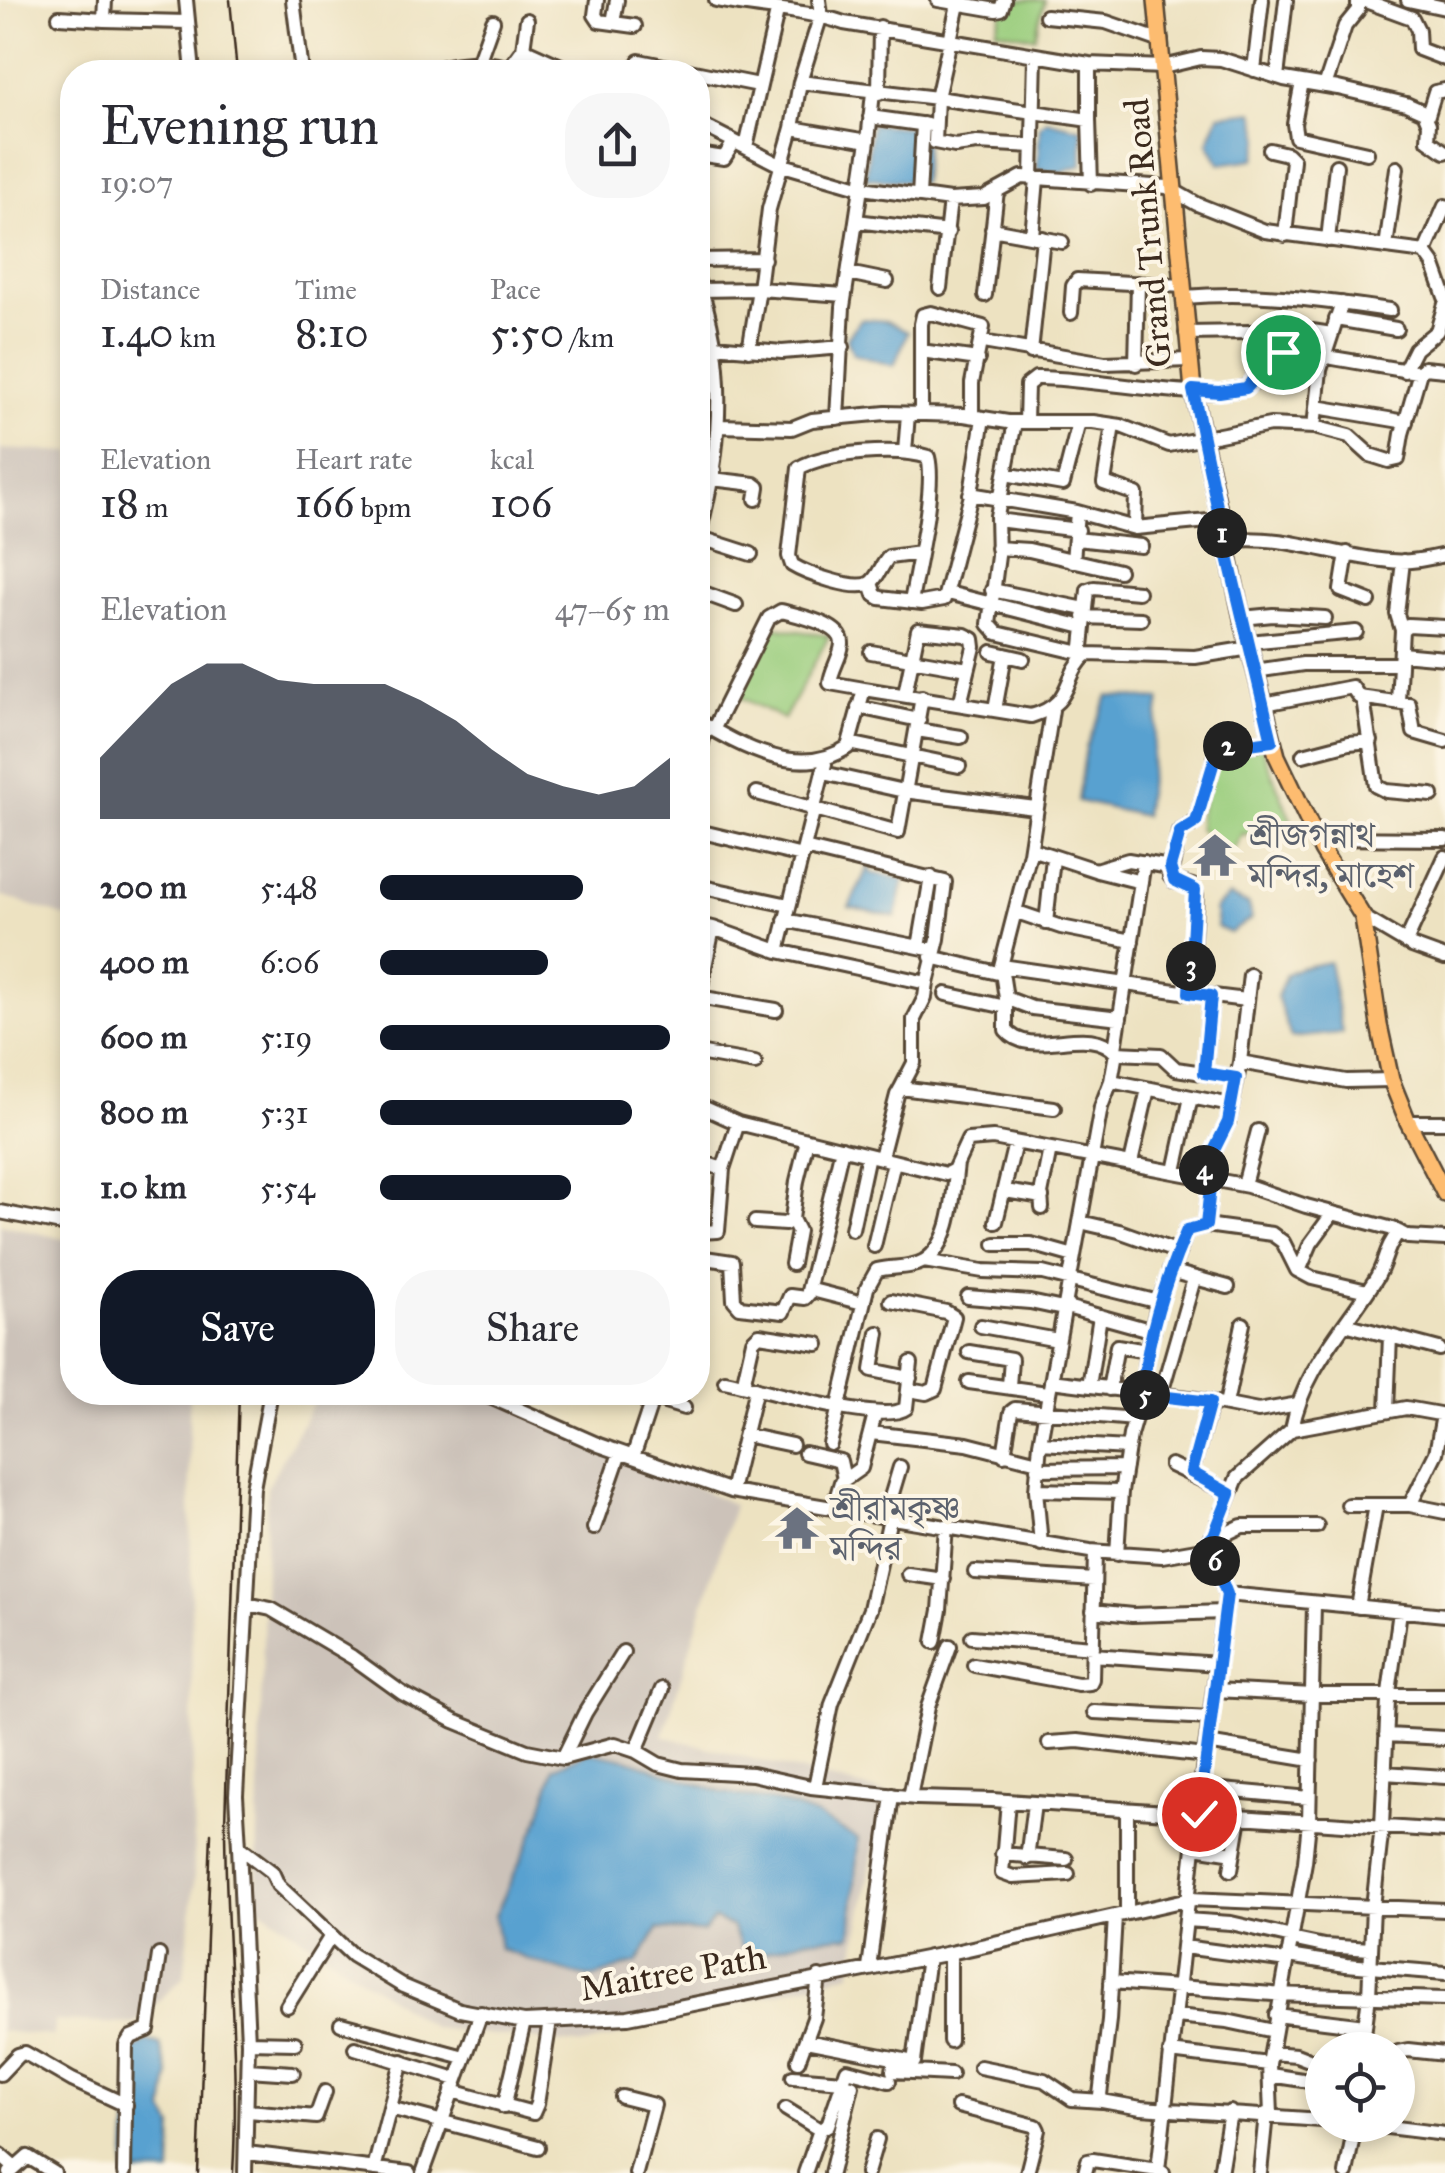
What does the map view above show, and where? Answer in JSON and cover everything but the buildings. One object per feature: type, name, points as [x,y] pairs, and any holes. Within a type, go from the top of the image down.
[{"type":"main road","name":"Grand Trunk Road","points":[[1156,0],[1193,390],[1242,618],[1272,741],[1316,838],[1363,917],[1391,1080],[1408,1122],[1443,1185]]},
{"type":"street","points":[[104,20],[105,0]]},
{"type":"street","points":[[186,0],[192,60]]},
{"type":"street","points":[[293,0],[300,60]]},
{"type":"street","points":[[597,0],[599,21],[635,26]]},
{"type":"street","points":[[613,23],[617,0]]},
{"type":"street","points":[[716,0],[1089,64],[1164,68],[1178,62],[1211,59],[1406,104],[1424,112],[1427,118]]},
{"type":"street","points":[[749,350],[769,209],[821,15],[819,0]]},
{"type":"street","points":[[938,0],[996,10],[1002,8],[1004,0]]},
{"type":"street","points":[[1254,70],[1262,0]]},
{"type":"street","points":[[1278,77],[1286,0]]},
{"type":"street","points":[[1325,86],[1345,26],[1358,10],[1360,0],[1412,18],[1418,30],[1419,49],[1445,59]]},
{"type":"street","points":[[1408,0],[1445,8]]},
{"type":"street","points":[[919,196],[928,125],[958,2]]},
{"type":"street","points":[[710,156],[724,158],[740,145],[777,12]]},
{"type":"street","points":[[1046,16],[1106,22],[1161,42]]},
{"type":"street","points":[[59,18],[187,22]]},
{"type":"street","points":[[479,60],[493,20]]},
{"type":"street","points":[[518,60],[527,20]]},
{"type":"street","points":[[836,418],[844,295],[876,92],[880,27]]},
{"type":"street","points":[[523,49],[547,60]]},
{"type":"street","points":[[1031,352],[1038,237],[1033,146],[1035,56]]},
{"type":"street","points":[[1089,64],[1091,184]]},
{"type":"street","points":[[710,75],[759,85]]},
{"type":"street","points":[[800,82],[1090,120]]},
{"type":"street","points":[[1302,82],[1294,124],[1296,137],[1367,153]]},
{"type":"street","points":[[1445,90],[1435,92],[1427,118],[1428,140],[1445,152]]},
{"type":"street","points":[[870,117],[928,125]]},
{"type":"street","points":[[928,125],[940,145],[1033,146]]},
{"type":"street","points":[[792,128],[868,141]]},
{"type":"street","points":[[710,129],[781,165],[862,188],[950,200],[984,198],[1014,179],[1167,188],[1265,231],[1427,255],[1445,254]]},
{"type":"street","points":[[1270,150],[1291,155],[1293,160],[1285,235]]},
{"type":"street","points":[[1328,240],[1336,166]]},
{"type":"street","points":[[1386,247],[1397,168]]},
{"type":"street","points":[[985,295],[997,191]]},
{"type":"street","points":[[940,288],[950,200]]},
{"type":"street","points":[[1404,371],[1415,349],[1437,332],[1445,301],[1427,255],[1445,206]]},
{"type":"street","points":[[856,221],[948,232]]},
{"type":"street","points":[[992,229],[1062,242]]},
{"type":"street","points":[[710,260],[764,259]]},
{"type":"street","points":[[848,272],[887,281]]},
{"type":"street","points":[[1071,313],[1077,280],[1138,283],[1183,292],[1283,294],[1390,310]]},
{"type":"street","points":[[1136,364],[1138,283]]},
{"type":"street","points":[[710,287],[844,295]]},
{"type":"street","points":[[1314,427],[1325,356],[1342,303]]},
{"type":"street","points":[[871,583],[880,598],[936,603],[948,593],[970,494],[977,417],[972,383],[984,330],[981,324],[926,313],[921,324],[914,414],[904,452]]},
{"type":"street","points":[[1336,320],[1396,328]]},
{"type":"street","points":[[1186,332],[1332,334]]},
{"type":"street","points":[[710,334],[718,426],[710,487]]},
{"type":"street","points":[[982,342],[1105,363],[1189,360]]},
{"type":"street","points":[[710,352],[843,347]]},
{"type":"street","points":[[921,351],[978,359]]},
{"type":"street","points":[[1356,632],[1249,645],[1195,657],[1081,656],[997,633],[989,624],[997,520],[1005,474],[1027,385],[1036,378],[1219,392],[1251,384],[1264,352],[1325,356],[1420,372]]},
{"type":"street","points":[[718,426],[792,428],[812,420],[914,414],[1113,425],[1169,445],[1270,425],[1314,427],[1348,436],[1370,456],[1394,461],[1398,459],[1420,372],[1424,368],[1445,370]]},
{"type":"street","points":[[1317,407],[1406,422]]},
{"type":"street","points":[[1005,474],[1062,484],[1078,422]]},
{"type":"street","points":[[1113,425],[1104,483],[1136,494],[1134,528]]},
{"type":"street","points":[[911,602],[920,553],[930,460],[924,455],[904,452],[824,459],[805,464],[798,471],[789,556],[792,565],[841,583],[863,586],[871,583],[889,558],[920,553]]},
{"type":"street","points":[[710,473],[754,484],[758,487],[756,500]]},
{"type":"street","points":[[970,494],[1078,512],[1134,528],[1219,520]]},
{"type":"street","points":[[1072,562],[1078,512]]},
{"type":"street","points":[[997,520],[1141,546]]},
{"type":"street","points":[[1224,540],[1282,540],[1388,562],[1445,555]]},
{"type":"street","points":[[710,541],[752,554]]},
{"type":"street","points":[[997,548],[1029,550],[1119,570]]},
{"type":"street","points":[[1347,552],[1341,590],[1370,601]]},
{"type":"street","points":[[1398,701],[1402,630],[1397,614],[1404,561]]},
{"type":"street","points":[[1138,592],[1090,588],[1081,656],[1066,692],[1052,710],[1030,849],[1002,970],[1006,1030],[1014,1038],[1048,1044],[1072,1038],[1103,1044],[1115,1051],[1161,1055],[1176,1069],[1236,1078]]},
{"type":"street","points":[[992,590],[1084,618]]},
{"type":"street","points":[[948,593],[990,605],[1084,618],[1142,620]]},
{"type":"street","points":[[710,595],[736,605]]},
{"type":"street","points":[[710,718],[770,618],[782,611],[833,628],[840,635],[842,644],[830,683],[1031,716],[1052,710]]},
{"type":"street","points":[[1242,618],[1324,618]]},
{"type":"street","points":[[1402,630],[1408,625],[1445,626]]},
{"type":"street","points":[[905,694],[918,630],[965,635],[973,640],[974,648],[960,704]]},
{"type":"street","points":[[872,652],[968,669]]},
{"type":"street","points":[[995,710],[998,654],[1023,659]]},
{"type":"street","points":[[1256,671],[1303,664],[1445,658]]},
{"type":"street","points":[[1264,704],[1348,686],[1363,698],[1409,704],[1414,732],[1445,741]]},
{"type":"street","points":[[710,729],[769,757],[814,760],[841,752],[849,743],[864,690]]},
{"type":"street","points":[[757,793],[898,832],[922,697]]},
{"type":"street","points":[[1363,698],[1376,786],[1380,790],[1432,795]]},
{"type":"street","points":[[858,706],[961,737]]},
{"type":"street","points":[[1189,993],[1195,890],[1174,880],[1170,867],[1180,832],[1196,822],[1218,748],[1272,741]]},
{"type":"street","points":[[1303,755],[1349,742],[1371,741]]},
{"type":"street","points":[[849,743],[959,766]]},
{"type":"street","points":[[778,951],[826,756]]},
{"type":"street","points":[[823,773],[904,791],[1036,808]]},
{"type":"street","points":[[710,833],[932,877],[946,886],[925,997],[914,1019],[914,1063],[896,1094],[881,1158],[874,1246]]},
{"type":"street","points":[[1316,838],[1445,839]]},
{"type":"street","points":[[1030,849],[1141,882]]},
{"type":"street","points":[[1046,923],[1053,858]]},
{"type":"street","points":[[1095,870],[1120,862],[1170,867]]},
{"type":"street","points":[[1041,1544],[1036,1490],[1044,1410],[1102,1107],[1111,1081],[1144,862]]},
{"type":"street","points":[[1406,942],[1444,866]]},
{"type":"street","points":[[919,947],[932,877]]},
{"type":"street","points":[[710,890],[919,947],[932,954],[1002,970],[1246,1000]]},
{"type":"street","points":[[1017,912],[1046,923],[1132,941]]},
{"type":"street","points":[[1363,917],[1406,942],[1445,958]]},
{"type":"street","points":[[710,927],[778,951],[927,983]]},
{"type":"street","points":[[710,937],[713,928]]},
{"type":"street","points":[[1206,1225],[1206,1177],[1228,1122],[1250,975]]},
{"type":"street","points":[[946,994],[1120,1018]]},
{"type":"street","points":[[1204,1073],[1211,996]]},
{"type":"street","points":[[710,1000],[776,1010]]},
{"type":"street","points":[[710,1055],[755,1063]]},
{"type":"street","points":[[1240,1062],[1346,1081],[1391,1080]]},
{"type":"street","points":[[1111,1081],[1231,1105]]},
{"type":"street","points":[[902,1088],[1054,1108]]},
{"type":"street","points":[[1131,1163],[1148,1089]]},
{"type":"street","points":[[1176,1171],[1192,1097]]},
{"type":"street","points":[[710,1110],[738,1123],[946,1174],[957,1164]]},
{"type":"street","points":[[1408,1122],[1445,1122]]},
{"type":"street","points":[[710,1231],[718,1231],[723,1170],[738,1123]]},
{"type":"street","points":[[1244,1185],[1258,1131]]},
{"type":"street","points":[[924,1261],[942,1237],[951,1210],[957,1164],[968,1140],[976,1137],[1094,1155],[1244,1185],[1408,1237],[1445,1238]]},
{"type":"street","points":[[792,1264],[798,1231],[792,1219],[796,1180],[807,1140]]},
{"type":"street","points":[[996,1222],[1016,1143]]},
{"type":"street","points":[[710,1259],[732,1262],[734,1300],[740,1306],[782,1312],[790,1296],[805,1298],[842,1148]]},
{"type":"street","points":[[1004,1191],[1042,1202],[1050,1149]]},
{"type":"street","points":[[852,1229],[881,1158]]},
{"type":"street","points":[[710,1165],[723,1170]]},
{"type":"street","points":[[0,1212],[60,1224]]},
{"type":"street","points":[[1299,1272],[1311,1244],[1333,1213]]},
{"type":"street","points":[[755,1222],[785,1224],[792,1219]]},
{"type":"street","points":[[1080,1222],[1178,1252]]},
{"type":"street","points":[[1117,1554],[1121,1492],[1147,1351],[1170,1271],[1187,1230],[1206,1225],[1272,1234],[1283,1242],[1299,1272],[1367,1291]]},
{"type":"street","points":[[1292,1429],[1310,1373],[1380,1271],[1390,1242],[1398,1232]]},
{"type":"street","points":[[995,1244],[1031,1244],[1074,1256]]},
{"type":"street","points":[[830,1444],[862,1303],[877,1270],[924,1261],[983,1271],[1043,1274],[1160,1302]]},
{"type":"street","points":[[1170,1271],[1228,1287]]},
{"type":"street","points":[[1160,1396],[1194,1279]]},
{"type":"street","points":[[808,1291],[862,1303]]},
{"type":"street","points":[[968,1297],[1063,1308],[1153,1331]]},
{"type":"street","points":[[878,1333],[872,1370],[926,1393],[934,1389],[954,1318],[946,1312],[891,1300]]},
{"type":"street","points":[[1089,1386],[1100,1316]]},
{"type":"street","points":[[1226,1404],[1244,1324]]},
{"type":"street","points":[[1345,1324],[1439,1349]]},
{"type":"street","points":[[981,1326],[1058,1340]]},
{"type":"street","points":[[731,1492],[745,1435],[753,1341],[759,1335],[818,1344]]},
{"type":"street","points":[[1387,1411],[1390,1336]]},
{"type":"street","points":[[1109,1389],[1116,1346],[1147,1351]]},
{"type":"street","points":[[968,1352],[1011,1360],[1008,1386]]},
{"type":"street","points":[[725,1381],[875,1414],[902,1412],[911,1363]]},
{"type":"street","points":[[969,1382],[1089,1386],[1226,1404],[1258,1412],[1298,1404]]},
{"type":"street","points":[[1191,1472],[1210,1402]]},
{"type":"street","points":[[245,2173],[248,2042],[236,1795],[253,1488],[269,1405]]},
{"type":"street","points":[[518,1405],[627,1455],[731,1492],[1117,1554],[1182,1554],[1202,1549],[1237,1478],[1292,1429],[1406,1408],[1444,1415],[1436,1453],[1410,1505]]},
{"type":"street","points":[[594,1528],[627,1455],[641,1405]]},
{"type":"street","points":[[674,1405],[684,1408]]},
{"type":"street","points":[[1004,1454],[1012,1410],[1134,1419]]},
{"type":"street","points":[[833,1509],[836,1491],[844,1479],[861,1468],[875,1414]]},
{"type":"street","points":[[871,1433],[966,1444],[1037,1466],[1125,1468]]},
{"type":"street","points":[[745,1435],[792,1445]]},
{"type":"street","points":[[1040,1442],[1128,1448]]},
{"type":"street","points":[[805,1453],[840,1461],[844,1479]]},
{"type":"street","points":[[1171,1465],[1230,1494]]},
{"type":"street","points":[[816,1787],[832,1704],[870,1609],[900,1467]]},
{"type":"street","points":[[1036,1490],[1121,1492]]},
{"type":"street","points":[[1348,1505],[1410,1505],[1445,1512]]},
{"type":"street","points":[[1358,1607],[1376,1505]]},
{"type":"street","points":[[934,1642],[946,1526]]},
{"type":"street","points":[[1210,1539],[1242,1526],[1317,1526]]},
{"type":"street","points":[[1085,2173],[1088,2161],[1093,2160],[1160,2172],[1170,2052],[1227,1594],[1210,1539]]},
{"type":"street","points":[[974,1665],[1086,1684],[1092,1679],[1095,1552]]},
{"type":"street","points":[[976,1572],[1094,1580]]},
{"type":"street","points":[[908,1574],[943,1579]]},
{"type":"street","points":[[1227,1594],[1445,1614]]},
{"type":"street","points":[[247,1604],[271,1609],[352,1657],[402,1693],[454,1721],[527,1751],[563,1758],[615,1744],[658,1764],[682,1770],[752,1774],[816,1787],[910,1797],[1445,1831]]},
{"type":"street","points":[[1260,2173],[1276,2015],[1309,1822],[1314,1604]]},
{"type":"street","points":[[1365,2032],[1389,1694],[1400,1610]]},
{"type":"street","points":[[1093,1611],[1132,1615],[1224,1612]]},
{"type":"street","points":[[972,1637],[1218,1664]]},
{"type":"street","points":[[910,1797],[928,1708],[950,1646]]},
{"type":"street","points":[[563,1758],[622,1652]]},
{"type":"street","points":[[636,1751],[662,1690]]},
{"type":"street","points":[[1214,1690],[1445,1695]]},
{"type":"street","points":[[1094,1712],[1211,1718]]},
{"type":"street","points":[[1386,1735],[1445,1738]]},
{"type":"street","points":[[1050,1742],[1311,1760]]},
{"type":"street","points":[[1384,1773],[1445,1778]]},
{"type":"street","points":[[1201,1788],[1310,1798]]},
{"type":"street","points":[[869,1968],[892,1795]]},
{"type":"street","points":[[1002,1854],[1067,1866],[1005,1876],[1001,1868],[1002,1854],[1008,1801]]},
{"type":"street","points":[[1027,1858],[1034,1804]]},
{"type":"street","points":[[1102,2100],[1111,1982],[1122,1914],[1126,1812]]},
{"type":"street","points":[[1231,1870],[1240,1817]]},
{"type":"street","name":"Maitree Path","points":[[239,1847],[272,1872],[278,1885],[352,1956],[402,1986],[460,2010],[524,2022],[628,2017],[1190,1900],[1445,1910]]},
{"type":"street","points":[[1196,1847],[1234,1853]]},
{"type":"street","points":[[1186,1920],[1231,1923],[1324,1946],[1372,1948]]},
{"type":"street","points":[[286,2006],[332,1936]]},
{"type":"street","points":[[1184,1946],[1445,1973]]},
{"type":"street","points":[[950,1953],[950,2042]]},
{"type":"street","points":[[124,2173],[126,2044],[131,2037],[148,2030],[159,1955]]},
{"type":"street","points":[[806,2041],[914,2062],[928,1957]]},
{"type":"street","points":[[798,2060],[814,2018],[820,1978]]},
{"type":"street","points":[[1111,1982],[1280,1994],[1445,1999]]},
{"type":"street","points":[[423,2173],[481,2013]]},
{"type":"street","points":[[1276,2015],[1365,2026]]},
{"type":"street","points":[[1176,2016],[1227,2020],[1274,2031]]},
{"type":"street","points":[[355,2048],[402,2061],[504,2107],[530,2114],[535,2110],[550,2021]]},
{"type":"street","points":[[504,2107],[524,2022]]},
{"type":"street","points":[[341,2024],[464,2057]]},
{"type":"street","points":[[248,2042],[295,2043]]},
{"type":"street","points":[[805,2173],[820,2130],[828,2125],[854,2050]]},
{"type":"street","points":[[1415,2051],[1445,2054]]},
{"type":"street","points":[[0,2074],[25,2052],[126,2105]]},
{"type":"street","points":[[1170,2052],[1270,2064],[1305,2077]]},
{"type":"street","points":[[1270,2064],[1296,2056],[1305,2059]]},
{"type":"street","points":[[896,2058],[893,2071],[951,2074]]},
{"type":"street","points":[[374,2169],[402,2061]]},
{"type":"street","points":[[980,2067],[1038,2078],[1072,2099],[1305,2118]]},
{"type":"street","points":[[248,2070],[293,2073]]},
{"type":"street","points":[[793,2077],[889,2080]]},
{"type":"street","points":[[831,2173],[852,2086],[844,2078]]},
{"type":"street","points":[[248,2111],[316,2117],[325,2092]]},
{"type":"street","points":[[622,2097],[654,2105],[636,2173]]},
{"type":"street","points":[[958,2106],[1036,2126],[1027,2173]]},
{"type":"street","points":[[390,2108],[538,2147]]},
{"type":"street","points":[[786,2109],[820,2130]]},
{"type":"street","points":[[1220,2173],[1230,2112]]},
{"type":"street","points":[[1415,2130],[1445,2134]]},
{"type":"street","points":[[867,2173],[878,2140]]},
{"type":"street","points":[[1346,2173],[1352,2142]]},
{"type":"street","points":[[247,2153],[409,2173]]},
{"type":"street","points":[[0,2155],[12,2170],[28,2157],[51,2172]]},
{"type":"shaded area","points":[[0,449],[60,452],[60,915],[0,895]]},
{"type":"shaded area","points":[[0,1224],[60,1238],[60,1405],[189,1405],[194,1883],[184,1977],[134,2024],[55,2021],[53,2036],[0,2031]]},
{"type":"shaded area","points":[[312,1405],[520,1405],[734,1505],[663,1736],[884,1793],[851,1973],[584,2045],[433,2028],[256,1905],[267,1487]]},
{"type":"green space","points":[[1006,0],[1045,0],[1035,37],[996,30]]},
{"type":"green space","points":[[775,627],[829,636],[784,719],[732,693]]},
{"type":"green space","points":[[1259,741],[1297,835],[1242,834],[1232,852],[1199,829],[1199,814],[1217,751]]},
{"type":"water","points":[[1254,111],[1261,137],[1255,159],[1220,164],[1208,143],[1219,115]]},
{"type":"water","points":[[1046,120],[1082,129],[1082,165],[1058,173],[1037,169],[1040,125]]},
{"type":"water","points":[[871,124],[927,129],[922,183],[866,178]]},
{"type":"water","points":[[861,319],[886,321],[908,332],[894,366],[853,354],[847,338]]},
{"type":"water","points":[[1108,696],[1160,699],[1144,816],[1078,801],[1086,747]]},
{"type":"water","points":[[870,863],[870,873],[904,879],[896,917],[849,907]]},
{"type":"water","points":[[1228,896],[1249,905],[1251,919],[1230,933],[1217,927],[1215,909]]},
{"type":"water","points":[[1329,962],[1342,1033],[1291,1038],[1277,997],[1286,974]]},
{"type":"water","points":[[589,1752],[626,1759],[721,1792],[781,1803],[815,1815],[858,1839],[851,1936],[806,1939],[747,1958],[731,1926],[714,1919],[703,1932],[658,1929],[637,1963],[592,1977],[561,1971],[500,1949],[495,1916],[539,1820],[554,1768]]},
{"type":"water","points":[[147,2041],[160,2045],[169,2075],[164,2111],[173,2126],[171,2173],[125,2173],[132,2051]]},
{"type":"railway","points":[[230,0],[236,60]]},
{"type":"railway","points":[[233,2173],[235,2085],[225,1823],[239,1405]]},
{"type":"railway","points":[[198,2173],[211,1833]]},
{"type":"place","name":"শ্রীজগন্নাথ মন্দির, মাহেশ","points":[[1215,855]]},
{"type":"place","name":"শ্রীরামকৃষ্ণ মন্দির","points":[[797,1528]]},
{"type":"route","points":[[1199,1814],[1227,1594],[1207,1543],[1230,1494],[1191,1472],[1210,1402],[1142,1394],[1147,1351],[1170,1271],[1187,1230],[1206,1225],[1211,1178],[1201,1176],[1228,1122],[1236,1078],[1204,1073],[1211,996],[1189,993],[1196,895],[1192,886],[1170,876],[1170,867],[1180,832],[1196,822],[1218,748],[1272,741],[1193,390],[1246,388],[1264,352],[1283,352]]}]
